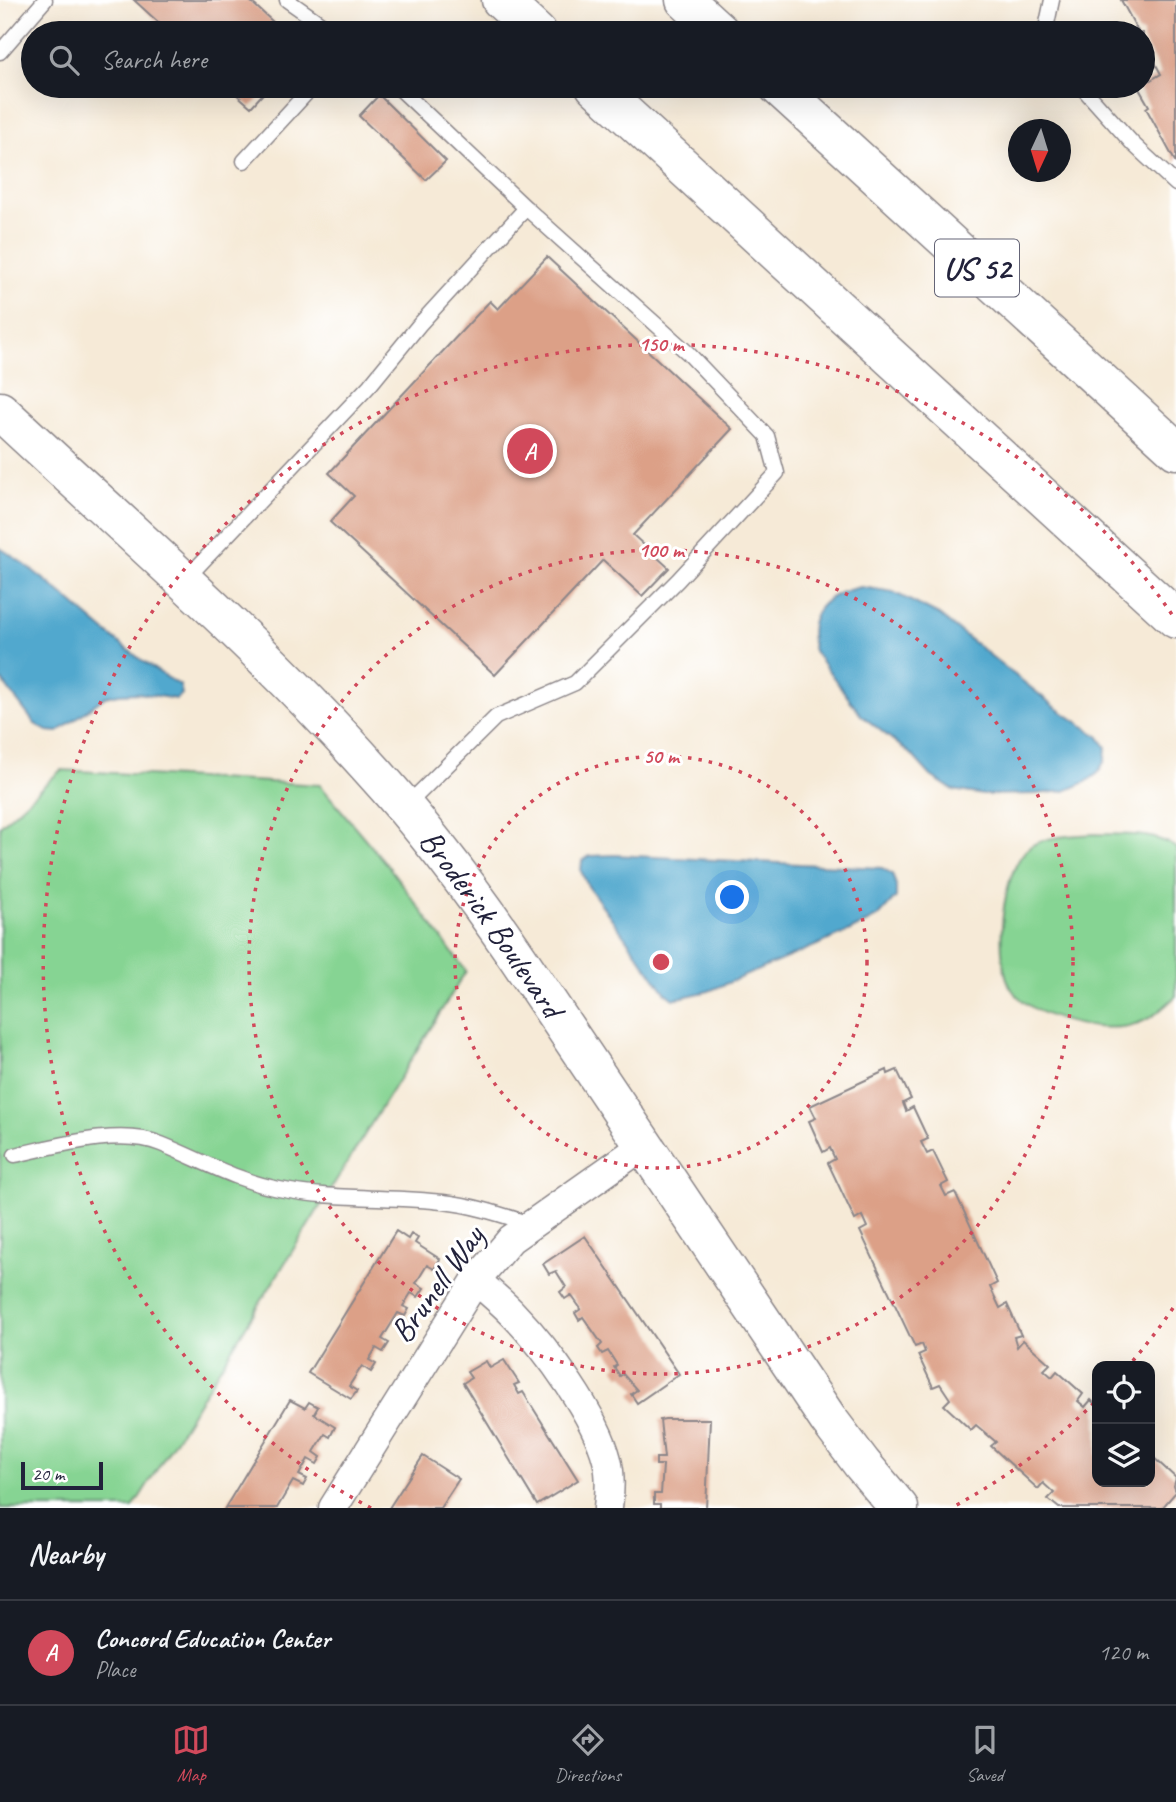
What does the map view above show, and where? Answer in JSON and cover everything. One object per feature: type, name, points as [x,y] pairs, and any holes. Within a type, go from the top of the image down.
[{"type":"main road","points":[[501,0],[524,21]]},
{"type":"main road","points":[[685,0],[708,21]]},
{"type":"main road","points":[[607,98],[1176,619]]},
{"type":"main road","name":"US 52","points":[[791,98],[1176,450]]},
{"type":"main road","name":"Broderick Boulevard","points":[[0,411],[242,636],[404,807],[474,893],[828,1419],[899,1508]]},
{"type":"street","name":"Brunell Way","points":[[333,1508],[476,1280],[511,1239],[643,1145]]},
{"type":"street","points":[[476,1280],[515,1316],[546,1353],[589,1416],[608,1463],[608,1508]]},
{"type":"lane","points":[[27,21],[45,0]]},
{"type":"lane","points":[[286,0],[317,21]]},
{"type":"lane","points":[[1048,21],[1052,0]]},
{"type":"lane","points":[[0,52],[21,28]]},
{"type":"lane","points":[[244,161],[302,98]]},
{"type":"lane","points":[[404,807],[496,717],[575,683],[677,580],[776,473],[767,436],[688,353],[526,208],[410,98]]},
{"type":"lane","points":[[1092,98],[1133,144],[1176,184]]},
{"type":"lane","points":[[183,582],[370,385],[419,325],[526,208]]},
{"type":"lane","points":[[15,1155],[75,1141],[141,1139],[160,1143],[177,1153],[200,1160],[224,1174],[280,1189],[343,1197],[445,1202],[489,1210],[530,1224]]},
{"type":"green space","points":[[61,770],[320,785],[389,867],[466,971],[133,1508],[0,1508],[0,826]]},
{"type":"green space","points":[[1094,834],[1147,836],[1176,848],[1176,996],[1156,1014],[1132,1025],[1086,1026],[1036,1009],[1013,991],[1003,959],[1003,916],[1007,893],[1021,857],[1038,842]]},
{"type":"water","points":[[0,548],[46,581],[132,653],[180,685],[182,694],[176,699],[138,693],[119,694],[105,697],[58,732],[47,731],[35,724],[0,678]]},
{"type":"water","points":[[861,587],[893,592],[939,615],[1054,706],[1098,736],[1106,747],[1105,760],[1098,773],[1086,782],[1065,791],[983,795],[953,790],[931,776],[913,756],[861,715],[814,651],[812,626],[820,607],[837,595]]},
{"type":"water","points":[[590,856],[882,868],[892,874],[896,897],[879,916],[850,931],[709,991],[674,999],[665,992],[588,886],[581,871],[582,861]]},
{"type":"building","points":[[134,0],[249,0],[272,21],[157,21]]},
{"type":"building","points":[[1121,0],[1176,0],[1176,163],[1146,108],[1149,106],[1144,98],[1155,98],[1155,77],[1161,74],[1155,63],[1155,21],[1132,21]]},
{"type":"building","points":[[241,98],[259,98],[251,107]]},
{"type":"building","points":[[376,98],[382,98],[446,161],[426,180],[359,116]]},
{"type":"building","points":[[547,257],[732,429],[633,535],[669,568],[642,596],[603,560],[495,675],[330,522],[354,496],[329,473],[490,301],[498,309]]},
{"type":"building","points":[[887,1070],[888,1074],[897,1070],[911,1099],[903,1103],[906,1111],[913,1107],[928,1139],[921,1142],[927,1154],[933,1151],[948,1182],[941,1186],[946,1196],[955,1192],[997,1283],[990,1287],[1000,1308],[1007,1304],[1021,1335],[1014,1337],[1017,1347],[1023,1340],[1050,1364],[1044,1370],[1052,1377],[1057,1371],[1083,1394],[1078,1401],[1085,1407],[1092,1401],[1092,1487],[1155,1487],[1155,1459],[1176,1478],[1176,1492],[1162,1508],[1059,1508],[1048,1499],[1054,1493],[1043,1483],[1038,1489],[991,1446],[996,1442],[976,1425],[971,1430],[944,1405],[950,1399],[940,1384],[933,1387],[918,1355],[925,1352],[922,1344],[915,1347],[860,1231],[867,1227],[862,1216],[855,1220],[828,1163],[835,1159],[830,1148],[823,1152],[809,1121],[816,1118],[810,1106]]},
{"type":"building","points":[[396,1231],[408,1239],[411,1234],[418,1238],[415,1243],[440,1259],[434,1269],[427,1265],[416,1283],[424,1288],[418,1297],[411,1293],[403,1306],[409,1309],[405,1316],[398,1313],[382,1339],[389,1343],[383,1352],[376,1348],[369,1360],[376,1364],[371,1372],[362,1366],[349,1386],[357,1391],[351,1399],[308,1373]]},
{"type":"building","points":[[585,1236],[679,1374],[637,1403],[631,1394],[637,1390],[623,1374],[620,1376],[608,1351],[602,1354],[598,1348],[602,1344],[583,1317],[579,1320],[575,1313],[581,1309],[571,1295],[565,1299],[560,1292],[566,1287],[556,1271],[549,1274],[543,1264]]},
{"type":"building","points":[[504,1360],[519,1383],[514,1385],[519,1394],[523,1392],[578,1480],[537,1505],[463,1383],[471,1378],[467,1372],[486,1361],[490,1368]]},
{"type":"building","points":[[290,1400],[305,1408],[309,1402],[318,1407],[314,1414],[335,1427],[330,1437],[325,1434],[314,1452],[321,1457],[317,1464],[308,1459],[299,1475],[307,1479],[303,1486],[293,1481],[277,1508],[225,1508]]},
{"type":"building","points":[[710,1419],[706,1508],[660,1508],[660,1504],[654,1504],[654,1494],[661,1494],[663,1465],[656,1465],[656,1458],[664,1458],[660,1420]]},
{"type":"building","points":[[423,1456],[459,1479],[440,1508],[389,1508]]},
{"type":"place","name":"Concord Education Center","points":[[530,451]]}]
